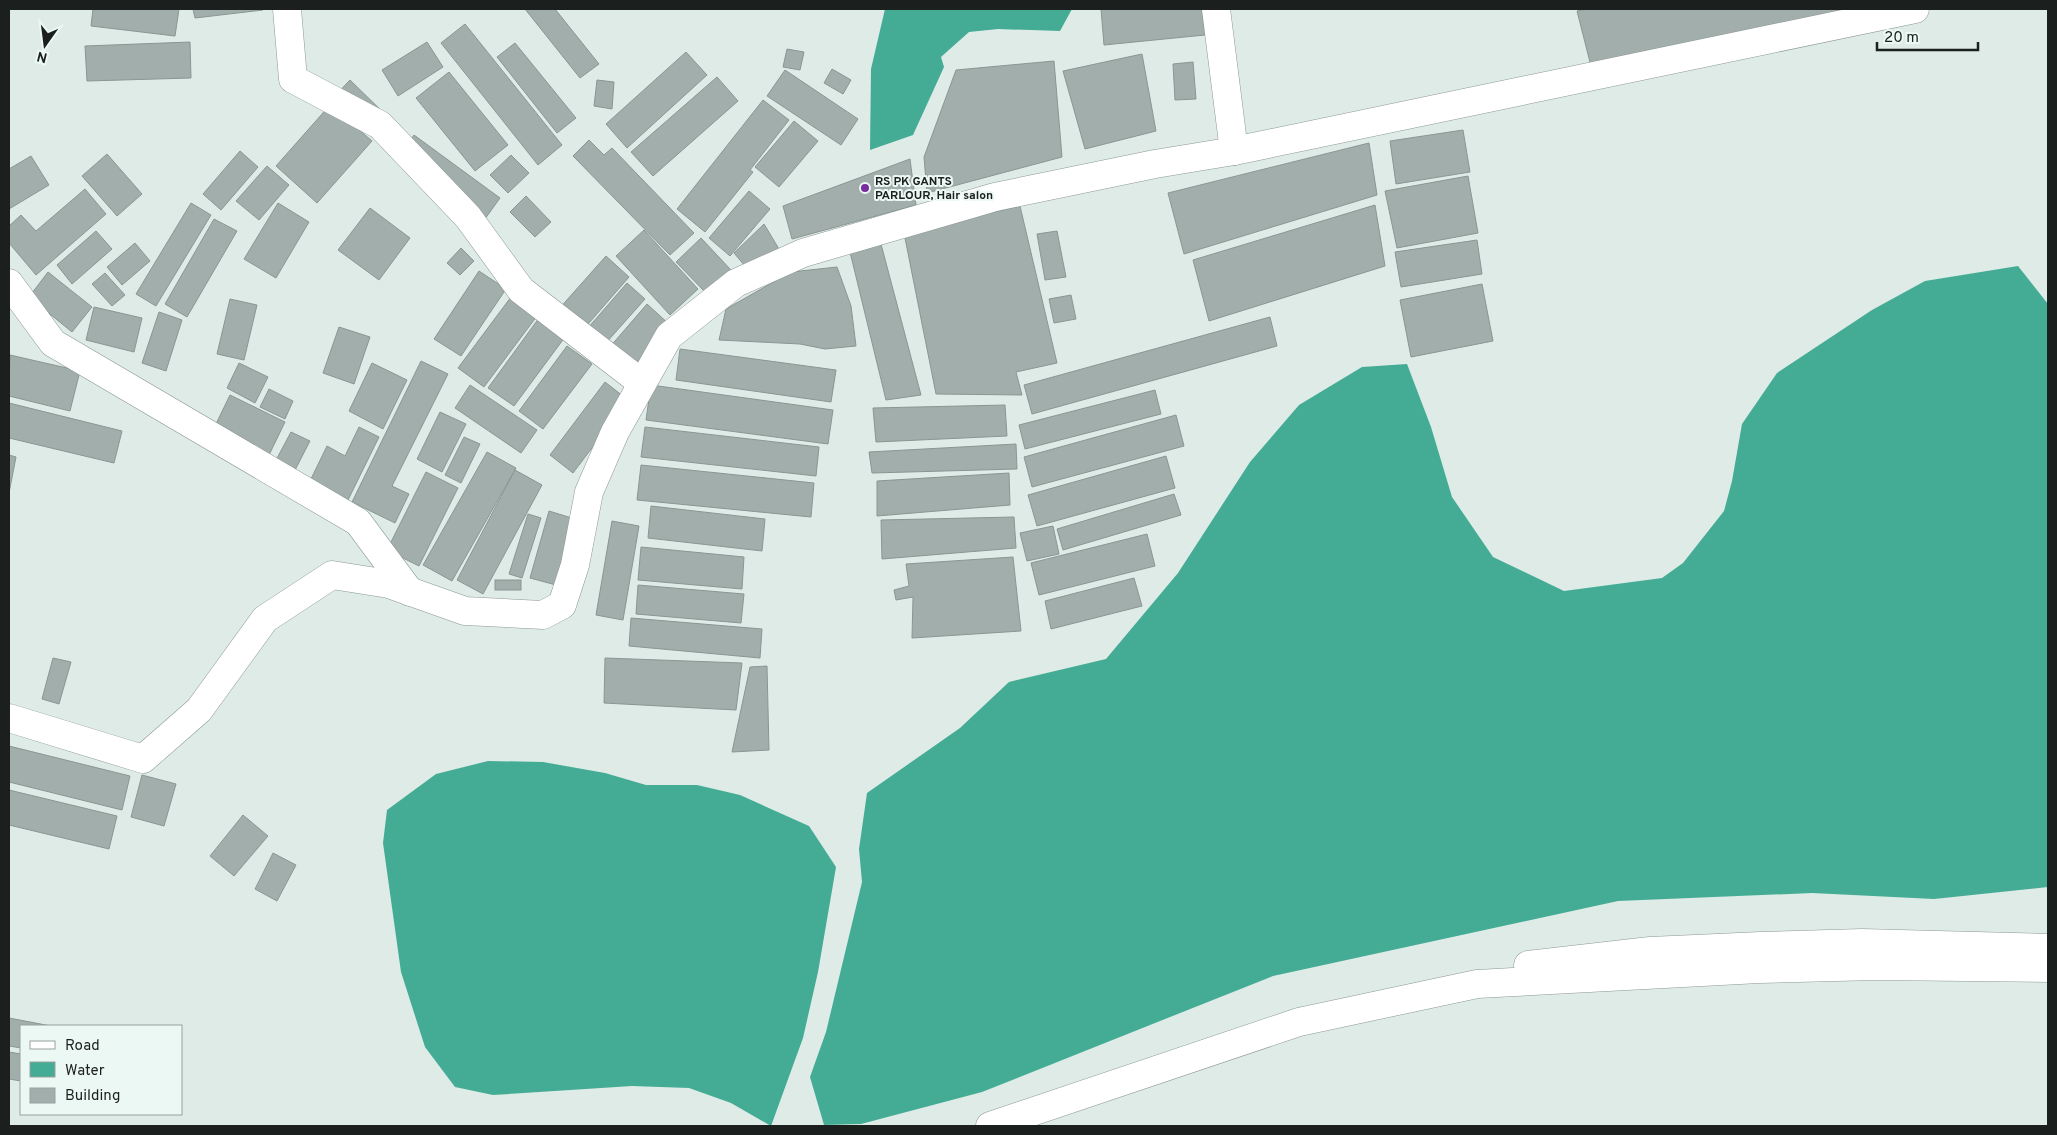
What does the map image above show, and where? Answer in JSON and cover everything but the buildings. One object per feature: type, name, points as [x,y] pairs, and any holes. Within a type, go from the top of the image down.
[{"type":"street","points":[[287,9],[294,80],[380,125],[468,217],[521,290],[642,383]]},
{"type":"street","points":[[1216,9],[1234,151]]},
{"type":"street","points":[[9,718],[143,758],[199,710],[264,619],[332,575],[389,584],[466,612],[543,615],[562,605],[575,565],[589,492],[615,432],[669,336],[736,283],[803,253],[994,196],[1155,164],[1234,151],[1915,9]]},
{"type":"street","points":[[9,282],[52,343],[358,522],[410,592]]},
{"type":"street","points":[[990,1126],[1299,1022],[1377,987],[1479,971],[1650,951],[1862,944],[2048,948]]},
{"type":"street","points":[[1299,1022],[1477,984],[1759,969],[1874,966],[2048,968]]},
{"type":"water","points":[[885,9],[1072,9],[1060,31],[998,29],[969,32],[941,57],[944,67],[913,135],[870,150],[871,69]]},
{"type":"water","points":[[2018,266],[2048,304],[2048,887],[1934,899],[1812,893],[1618,901],[1273,976],[982,1092],[861,1124],[824,1125],[810,1077],[826,1032],[862,882],[859,849],[867,793],[960,728],[1009,682],[1106,659],[1178,573],[1250,462],[1299,405],[1362,367],[1407,364],[1431,427],[1452,497],[1493,557],[1564,591],[1662,578],[1683,563],[1724,511],[1732,481],[1742,424],[1777,373],[1872,310],[1925,281]]},
{"type":"water","points":[[488,761],[543,762],[605,773],[646,785],[697,785],[740,795],[809,826],[836,867],[818,972],[803,1038],[771,1126],[731,1103],[689,1088],[632,1086],[493,1095],[455,1087],[425,1047],[401,972],[383,843],[387,810],[436,774]]},
{"type":"place","name":"RS PK GANTS PARLOUR, Hair salon","points":[[865,188]]}]
